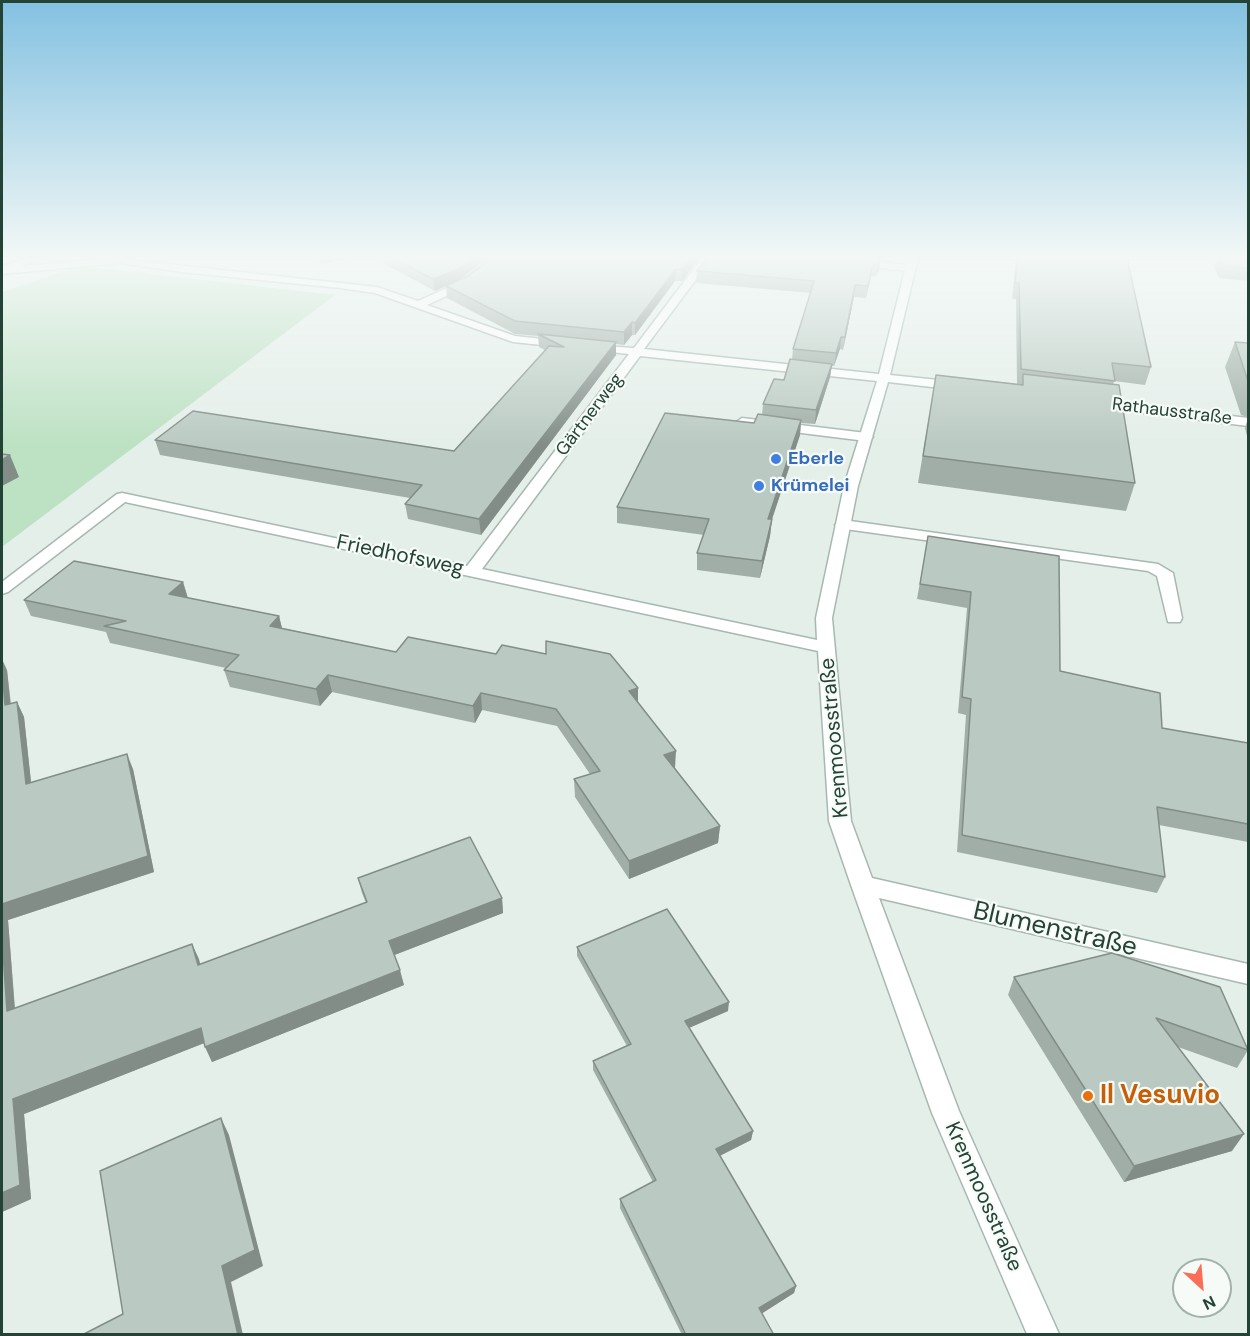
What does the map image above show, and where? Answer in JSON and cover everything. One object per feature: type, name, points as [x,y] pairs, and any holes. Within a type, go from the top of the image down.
[{"type":"street","points":[[461,320],[513,339],[966,387]]},
{"type":"street","name":"Gärtnerweg","points":[[472,571],[661,320]]},
{"type":"street","name":"Krenmoosstraße","points":[[897,320],[843,525],[824,618],[840,822],[946,1113],[1043,1335]]},
{"type":"street","name":"Rathausstraße","points":[[1085,402],[1248,422]]},
{"type":"street","points":[[742,422],[866,437]]},
{"type":"street","name":"Friedhofsweg","points":[[2,589],[122,496],[827,648]]},
{"type":"street","points":[[843,525],[1152,567],[1165,573],[1173,618]]},
{"type":"street","name":"Blumenstraße","points":[[862,885],[1248,974]]},
{"type":"green space","points":[[2,320],[302,320],[2,547]]},
{"type":"building","points":[[637,320],[635,323],[632,322],[624,332],[515,321]]},
{"type":"building","points":[[802,320],[848,320],[845,337],[841,337],[836,353],[793,349]]},
{"type":"building","points":[[1020,320],[1141,320],[1151,367],[1112,363],[1115,381],[1021,369]]},
{"type":"building","points":[[538,334],[616,342],[479,519],[405,504],[422,485],[155,440],[193,411],[454,451],[549,346],[564,347]]},
{"type":"building","points":[[1235,342],[1248,343],[1248,381]]},
{"type":"building","points":[[790,359],[832,364],[816,410],[763,404],[774,379],[784,380]]},
{"type":"building","points":[[1023,374],[1119,385],[1135,483],[923,456],[936,375],[1023,385]]},
{"type":"building","points":[[665,413],[754,423],[758,414],[801,420],[768,519],[772,519],[762,561],[697,553],[709,519],[617,507]]},
{"type":"building","points":[[2,454],[10,455],[2,460]]},
{"type":"building","points":[[928,536],[1059,556],[1060,671],[1160,693],[1162,728],[1248,743],[1248,824],[1157,807],[1165,877],[962,835],[971,699],[962,697],[971,592],[920,584]]},
{"type":"building","points":[[74,561],[183,582],[169,594],[279,616],[270,626],[396,652],[408,637],[496,654],[502,645],[546,654],[546,641],[610,654],[638,688],[629,691],[676,751],[664,755],[720,826],[629,861],[574,779],[600,771],[556,709],[481,693],[473,706],[328,675],[316,689],[224,670],[239,655],[104,626],[126,621],[24,600]]},
{"type":"building","points":[[2,669],[5,705],[17,702],[26,784],[127,754],[148,856],[2,904]]},
{"type":"building","points":[[470,837],[502,898],[389,941],[400,970],[205,1047],[201,1028],[13,1099],[20,1185],[2,1193],[2,940],[7,1011],[192,944],[198,965],[367,902],[358,878]]},
{"type":"building","points":[[667,909],[729,1002],[685,1021],[753,1131],[716,1149],[796,1286],[759,1308],[774,1335],[686,1335],[620,1199],[656,1180],[593,1061],[631,1044],[577,947]]},
{"type":"building","points":[[1112,953],[1220,987],[1248,1050],[1156,1018],[1244,1134],[1134,1166],[1014,977]]},
{"type":"building","points":[[221,1118],[255,1250],[222,1266],[238,1335],[82,1335],[123,1314],[100,1171]]},
{"type":"place","name":"Eberle","points":[[776,459]]},
{"type":"place","name":"Krümelei","points":[[759,486]]},
{"type":"place","name":"Il Vesuvio","points":[[1088,1096]]}]
